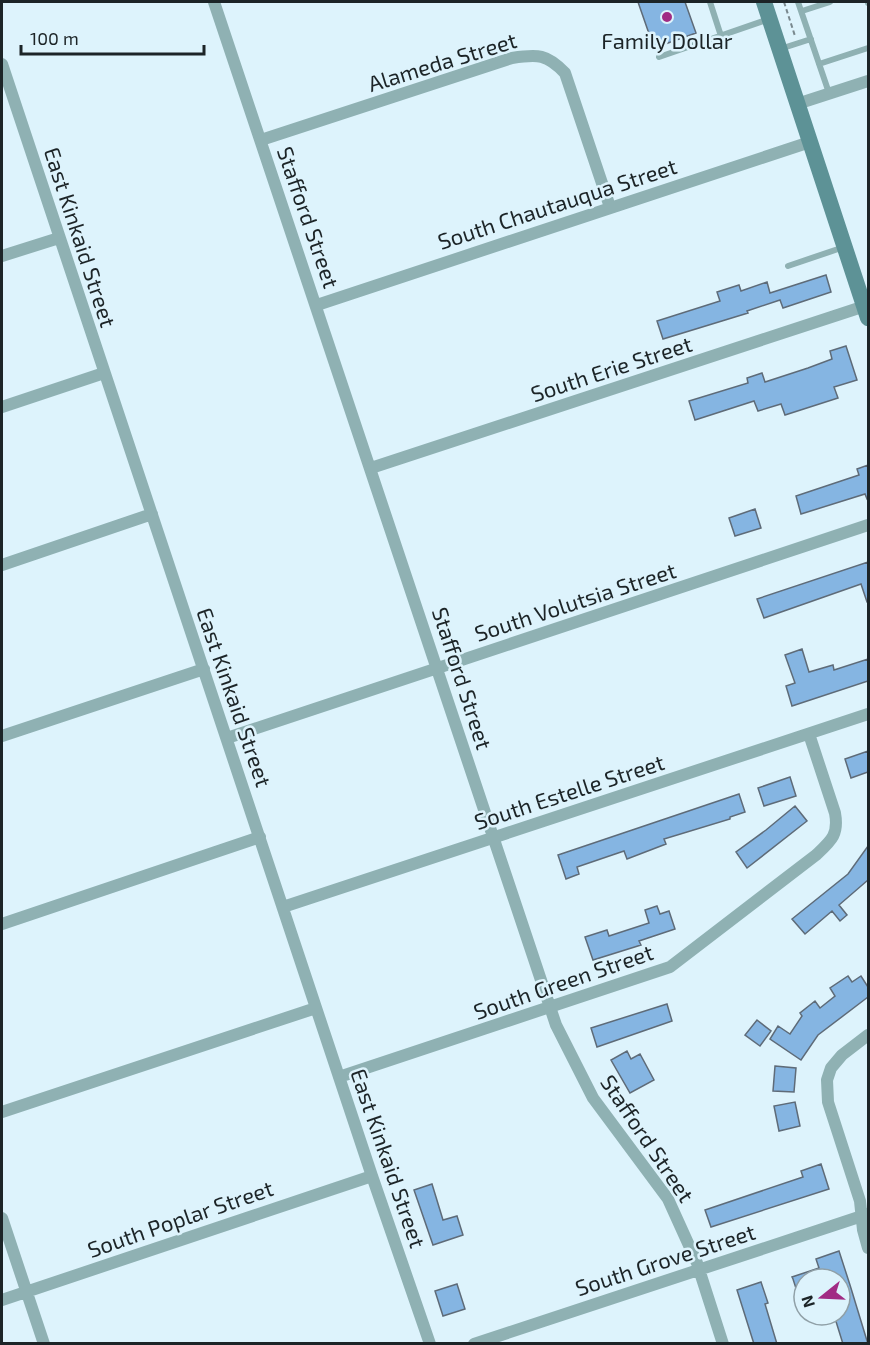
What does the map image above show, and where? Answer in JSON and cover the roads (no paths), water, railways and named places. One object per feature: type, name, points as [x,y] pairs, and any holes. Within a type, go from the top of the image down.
[{"type":"main road","points":[[764,2],[867,312]]},
{"type":"street","name":"Stafford Street","points":[[214,2],[556,1024],[593,1098],[668,1198],[699,1270],[723,1344]]},
{"type":"street","name":"Alameda Street","points":[[261,140],[512,58],[541,56],[553,60],[565,74],[610,207]]},
{"type":"street","name":"East Kinkaid Street","points":[[2,64],[430,1344]]},
{"type":"street","points":[[797,104],[868,81]]},
{"type":"street","name":"South Chautauqua Street","points":[[317,305],[810,142]]},
{"type":"street","points":[[2,256],[59,238]]},
{"type":"street","name":"South Erie Street","points":[[371,468],[867,312]]},
{"type":"street","points":[[2,407],[104,373]]},
{"type":"street","points":[[2,564],[152,514]]},
{"type":"street","name":"South Volutsia Street","points":[[227,738],[868,525]]},
{"type":"street","points":[[2,736],[204,669]]},
{"type":"street","name":"South Estelle Street","points":[[283,907],[868,714]]},
{"type":"street","name":"South Green Street","points":[[339,1077],[670,967],[816,855],[827,844],[837,826],[832,801],[809,734]]},
{"type":"street","points":[[2,924],[260,837]]},
{"type":"street","points":[[2,1112],[316,1008]]},
{"type":"street","points":[[868,1035],[837,1061],[831,1068],[827,1080],[828,1102],[865,1216],[863,1230],[868,1248]]},
{"type":"street","name":"South Poplar Street","points":[[2,1300],[372,1176]]},
{"type":"street","name":"South Grove Street","points":[[474,1344],[865,1216]]},
{"type":"street","points":[[2,1218],[44,1344]]},
{"type":"lane","points":[[710,2],[721,36]]},
{"type":"lane","points":[[798,2],[829,94]]},
{"type":"lane","points":[[802,11],[830,2]]},
{"type":"lane","points":[[659,57],[769,19]]},
{"type":"lane","points":[[779,49],[811,39]]},
{"type":"lane","points":[[819,64],[868,48]]},
{"type":"lane","points":[[788,266],[845,247]]},
{"type":"place","name":"Family Dollar","points":[[667,17]]}]
